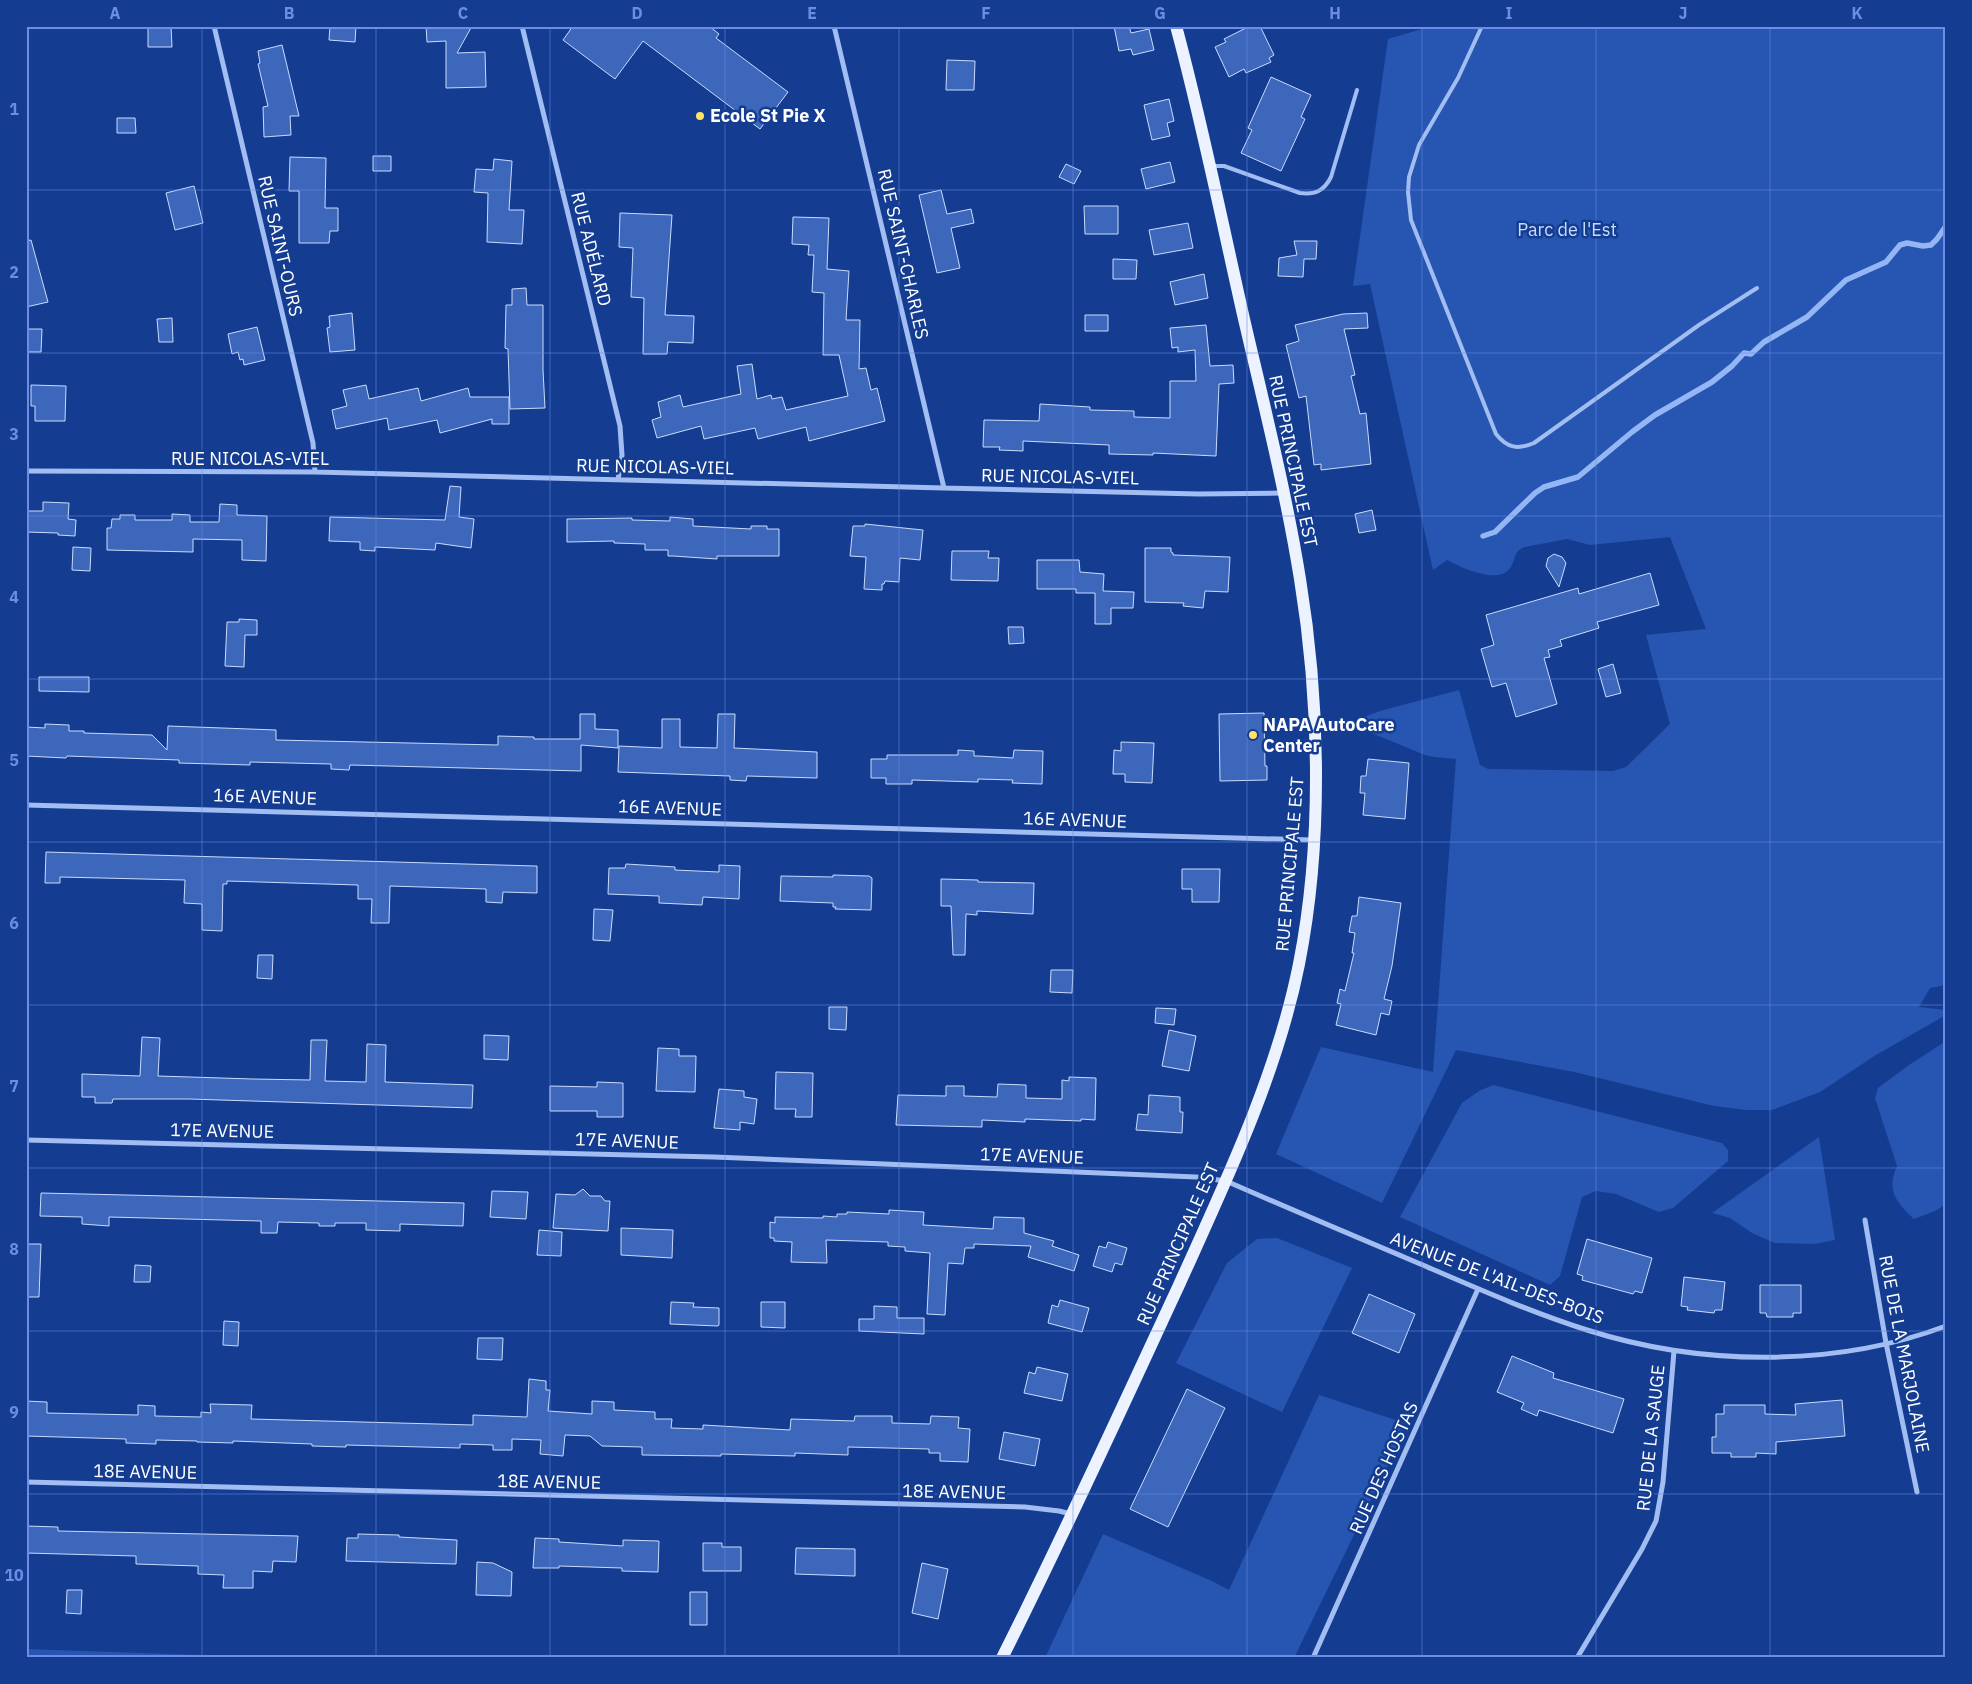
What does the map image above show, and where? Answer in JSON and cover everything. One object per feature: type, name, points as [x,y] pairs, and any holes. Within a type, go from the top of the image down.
[{"type":"main road","name":"RUE PRINCIPALE EST","points":[[1002,1658],[1226,1181],[1261,1091],[1290,1004],[1299,966],[1305,926],[1313,840],[1316,769],[1314,705],[1300,580],[1283,493],[1176,26]]},
{"type":"street","name":"RUE SAINT-OURS","points":[[214,26],[313,443],[315,472]]},
{"type":"street","name":"RUE ADÉLARD","points":[[522,26],[620,426],[622,455],[618,480]]},
{"type":"street","name":"RUE SAINT-CHARLES","points":[[834,26],[944,488]]},
{"type":"street","name":"RUE NICOLAS-VIEL","points":[[26,471],[315,472],[944,488],[1283,493]]},
{"type":"street","name":"16E AVENUE","points":[[26,805],[1313,840]]},
{"type":"street","name":"17E AVENUE","points":[[26,1140],[714,1157],[1107,1173],[1226,1181]]},
{"type":"street","name":"AVENUE DE L'AIL-DES-BOIS","points":[[1226,1181],[1478,1289],[1587,1330],[1630,1342],[1674,1351],[1717,1356],[1785,1356],[1844,1351],[1886,1343],[1946,1326]]},
{"type":"street","name":"RUE DE LA MARJOLAINE","points":[[1865,1220],[1886,1343],[1918,1492]]},
{"type":"street","name":"RUE DES HOSTAS","points":[[1313,1658],[1478,1289]]},
{"type":"street","name":"RUE DE LA SAUGE","points":[[1577,1658],[1642,1549],[1656,1521],[1663,1482],[1674,1351]]},
{"type":"street","name":"18E AVENUE","points":[[26,1482],[1025,1507],[1071,1514]]},
{"type":"lane","points":[[1482,26],[1458,78],[1419,145],[1409,177],[1408,208],[1411,220],[1496,434],[1503,443],[1513,448],[1524,448],[1534,443],[1699,325],[1757,288]]},
{"type":"lane","points":[[1209,166],[1224,166],[1300,193],[1319,192],[1327,186],[1331,177],[1358,90]]},
{"type":"green space","name":"Parc de l'Est","points":[[1432,26],[1946,26],[1946,985],[1930,988],[1919,1007],[1946,1010],[1946,1015],[1876,1055],[1820,1092],[1772,1110],[1746,1110],[1714,1106],[1574,1072],[1456,1050],[1382,1203],[1276,1154],[1321,1047],[1433,1072],[1456,759],[1425,755],[1352,725],[1353,721],[1380,711],[1459,690],[1480,765],[1488,769],[1613,771],[1626,767],[1670,724],[1646,635],[1706,629],[1670,537],[1590,545],[1567,539],[1525,547],[1517,552],[1512,565],[1500,575],[1481,574],[1447,560],[1433,570],[1370,284],[1353,286],[1388,39]]},
{"type":"green space","points":[[1946,1041],[1946,1204],[1935,1211],[1914,1219],[1902,1207],[1893,1189],[1892,1182],[1897,1166],[1875,1098],[1878,1088]]},
{"type":"green space","points":[[1493,1085],[1722,1143],[1728,1150],[1728,1161],[1673,1208],[1659,1212],[1616,1194],[1596,1191],[1582,1197],[1560,1276],[1550,1285],[1400,1217],[1462,1103],[1479,1091]]},
{"type":"green space","points":[[1819,1137],[1835,1240],[1814,1244],[1775,1243],[1752,1233],[1730,1218],[1712,1213]]},
{"type":"green space","points":[[1277,1238],[1352,1268],[1282,1412],[1176,1363],[1227,1263],[1257,1239]]},
{"type":"green space","points":[[1319,1395],[1408,1424],[1294,1658],[1045,1658],[1103,1534],[1229,1590]]},
{"type":"green space","points":[[26,1649],[287,1658],[26,1658]]},
{"type":"building","points":[[148,26],[171,26],[172,47],[148,47]]},
{"type":"building","points":[[330,26],[356,26],[355,42],[329,40]]},
{"type":"building","points":[[426,26],[472,26],[457,53],[485,52],[486,87],[446,88],[446,41],[427,42]]},
{"type":"building","points":[[573,26],[709,26],[719,34],[716,38],[788,92],[760,129],[643,41],[615,79],[563,40]]},
{"type":"building","points":[[1114,26],[1129,26],[1131,33],[1149,29],[1154,50],[1133,55],[1131,49],[1119,51]]},
{"type":"building","points":[[1250,26],[1260,26],[1274,55],[1269,58],[1271,62],[1246,73],[1244,69],[1229,77],[1215,47],[1226,42],[1224,39]]},
{"type":"building","points":[[282,45],[299,116],[290,116],[291,135],[264,137],[263,107],[268,106],[258,64],[260,63],[258,51]]},
{"type":"building","points":[[947,60],[975,61],[974,90],[946,90]]},
{"type":"building","points":[[1271,77],[1311,95],[1301,117],[1305,119],[1281,171],[1241,153],[1252,130],[1248,128]]},
{"type":"building","points":[[1169,99],[1174,121],[1167,123],[1170,136],[1152,140],[1144,105]]},
{"type":"building","points":[[117,118],[135,118],[136,133],[117,133]]},
{"type":"building","points":[[373,156],[391,156],[391,171],[373,171]]},
{"type":"building","points":[[290,157],[326,158],[325,208],[338,208],[338,231],[330,231],[329,243],[299,243],[299,191],[289,191]]},
{"type":"building","points":[[494,159],[512,161],[509,210],[524,210],[522,244],[487,242],[488,193],[474,192],[476,169],[493,170]]},
{"type":"building","points":[[1170,162],[1175,182],[1146,189],[1141,169]]},
{"type":"building","points":[[1066,164],[1081,171],[1074,184],[1059,177]]},
{"type":"building","points":[[194,186],[203,223],[175,230],[166,193]]},
{"type":"building","points":[[941,190],[947,214],[971,209],[974,223],[951,228],[960,268],[937,273],[919,195]]},
{"type":"building","points":[[1084,206],[1118,206],[1118,234],[1085,234]]},
{"type":"building","points":[[620,213],[672,215],[665,315],[694,316],[693,343],[668,342],[667,354],[643,354],[644,298],[631,297],[633,248],[619,247]]},
{"type":"building","points":[[793,217],[829,218],[827,269],[849,271],[846,320],[860,320],[859,369],[866,368],[871,390],[877,388],[885,421],[809,441],[806,427],[758,439],[755,428],[704,439],[701,426],[657,438],[652,420],[661,417],[658,402],[680,395],[683,407],[741,394],[737,366],[752,364],[757,399],[771,395],[772,399],[782,397],[786,410],[848,396],[839,355],[823,355],[824,293],[812,292],[814,255],[808,255],[809,245],[792,244]]},
{"type":"building","points":[[1188,223],[1193,248],[1154,255],[1149,230]]},
{"type":"building","points":[[31,240],[48,302],[26,307],[26,241]]},
{"type":"building","points":[[1294,241],[1317,241],[1316,259],[1304,259],[1303,277],[1278,276],[1279,258],[1297,255]]},
{"type":"building","points":[[1113,259],[1137,260],[1136,279],[1113,279]]},
{"type":"building","points":[[1204,274],[1208,298],[1175,305],[1170,282]]},
{"type":"building","points":[[526,288],[527,305],[543,305],[545,408],[510,409],[508,349],[505,348],[506,305],[512,305],[512,289]]},
{"type":"building","points":[[352,313],[355,350],[330,352],[327,328],[330,327],[329,316]]},
{"type":"building","points":[[1367,313],[1368,328],[1344,329],[1355,375],[1351,376],[1360,414],[1366,413],[1371,464],[1321,470],[1321,464],[1314,465],[1306,396],[1299,398],[1286,345],[1299,341],[1295,325],[1343,314]]},
{"type":"building","points":[[1085,315],[1108,315],[1108,331],[1085,331]]},
{"type":"building","points":[[172,318],[173,342],[159,342],[157,319]]},
{"type":"building","points":[[1206,325],[1210,366],[1233,365],[1234,383],[1219,384],[1216,456],[1153,453],[1153,455],[1109,454],[1109,445],[1023,441],[1023,451],[999,450],[1000,447],[983,447],[984,420],[1039,421],[1040,404],[1090,407],[1090,410],[1134,411],[1134,417],[1170,418],[1170,381],[1196,381],[1195,350],[1178,352],[1178,347],[1172,348],[1170,328]]},
{"type":"building","points":[[257,327],[265,360],[244,365],[243,359],[240,360],[238,352],[232,354],[228,334]]},
{"type":"building","points":[[26,329],[42,329],[41,352],[26,352]]},
{"type":"building","points":[[31,385],[66,386],[65,421],[35,421],[35,406],[31,406]]},
{"type":"building","points":[[366,385],[369,399],[418,388],[421,401],[468,388],[470,397],[509,397],[509,424],[492,424],[492,419],[440,433],[437,420],[389,430],[387,418],[336,429],[332,410],[347,406],[343,390]]},
{"type":"building","points":[[450,486],[461,487],[459,517],[474,519],[471,548],[436,543],[435,550],[375,547],[375,551],[360,550],[360,542],[329,541],[330,517],[445,520]]},
{"type":"building","points":[[43,502],[69,503],[68,519],[76,520],[75,536],[58,535],[58,533],[26,532],[26,511],[43,511]]},
{"type":"building","points":[[220,504],[237,505],[237,515],[267,516],[266,561],[242,560],[242,540],[193,539],[193,552],[107,550],[107,528],[111,528],[112,519],[120,519],[120,515],[135,515],[135,520],[172,520],[172,514],[190,515],[190,522],[219,522]]},
{"type":"building","points":[[1372,510],[1376,530],[1359,533],[1355,514]]},
{"type":"building","points":[[670,517],[693,519],[693,526],[751,529],[751,526],[767,526],[767,529],[779,529],[779,556],[717,556],[717,559],[668,556],[668,550],[645,550],[645,544],[614,543],[614,541],[567,542],[567,519],[632,518],[632,520],[670,521]]},
{"type":"building","points":[[865,524],[923,530],[920,560],[900,558],[899,582],[885,581],[882,584],[882,590],[864,589],[866,557],[850,556],[853,526],[865,526]]},
{"type":"building","points":[[73,547],[91,548],[90,571],[72,570]]},
{"type":"building","points":[[1145,548],[1171,548],[1173,555],[1230,557],[1228,592],[1205,591],[1203,608],[1183,606],[1184,603],[1145,602]]},
{"type":"building","points":[[952,551],[989,551],[988,558],[999,558],[998,581],[951,580]]},
{"type":"building","points":[[1554,554],[1562,557],[1566,563],[1559,587],[1546,566],[1548,558]]},
{"type":"building","points":[[1037,560],[1079,560],[1080,572],[1104,574],[1103,591],[1134,592],[1133,608],[1111,608],[1111,624],[1095,624],[1095,593],[1076,593],[1076,589],[1037,589]]},
{"type":"building","points":[[1650,573],[1659,605],[1597,622],[1599,628],[1560,640],[1562,646],[1548,650],[1550,657],[1544,658],[1557,704],[1516,717],[1506,683],[1492,687],[1481,649],[1494,645],[1486,615],[1578,588],[1579,594]]},
{"type":"building","points":[[239,619],[257,620],[257,635],[245,635],[244,667],[225,666],[227,622],[239,622]]},
{"type":"building","points":[[1008,627],[1023,627],[1024,643],[1009,644]]},
{"type":"building","points":[[1613,664],[1621,693],[1606,697],[1598,669]]},
{"type":"building","points":[[39,677],[89,677],[89,692],[39,691]]},
{"type":"building","points":[[1264,713],[1267,780],[1220,781],[1219,714]]},
{"type":"building","points":[[580,714],[595,714],[595,729],[618,730],[618,748],[581,745],[581,771],[350,765],[349,770],[331,769],[331,764],[250,762],[250,765],[179,763],[179,760],[26,756],[26,727],[45,728],[45,724],[69,725],[69,731],[84,731],[84,733],[152,735],[167,750],[168,726],[276,730],[276,740],[498,745],[498,736],[534,737],[534,739],[580,739]]},
{"type":"building","points":[[718,714],[735,714],[734,748],[817,752],[817,778],[747,776],[746,781],[730,780],[730,776],[618,772],[619,746],[662,748],[662,719],[680,719],[680,747],[717,748]]},
{"type":"building","points":[[1121,742],[1154,743],[1152,783],[1125,782],[1125,774],[1113,774],[1114,750],[1121,751]]},
{"type":"building","points":[[958,750],[974,751],[974,756],[1013,758],[1014,750],[1043,751],[1042,784],[1012,783],[1013,780],[978,779],[978,782],[912,780],[912,784],[886,784],[886,778],[871,778],[871,759],[887,759],[887,755],[958,755]]},
{"type":"building","points":[[1368,759],[1409,763],[1405,819],[1363,815],[1365,793],[1360,793],[1361,776],[1366,776]]},
{"type":"building","points":[[46,852],[537,866],[537,893],[503,892],[502,903],[486,902],[486,889],[390,886],[389,923],[371,923],[372,899],[358,899],[358,885],[227,881],[227,884],[223,884],[222,931],[202,930],[202,904],[184,903],[185,880],[60,877],[60,883],[45,883]]},
{"type":"building","points":[[626,864],[675,867],[675,870],[719,872],[719,865],[740,866],[739,899],[703,897],[702,905],[659,903],[659,896],[608,894],[609,868],[625,868]]},
{"type":"building","points":[[1182,869],[1220,869],[1219,902],[1192,902],[1192,889],[1182,889]]},
{"type":"building","points":[[833,875],[869,876],[872,878],[871,910],[835,909],[836,907],[833,907],[833,903],[780,901],[781,876],[833,877]]},
{"type":"building","points":[[941,879],[1034,883],[1033,914],[977,911],[977,915],[966,914],[965,955],[953,955],[951,906],[941,906]]},
{"type":"building","points":[[1359,897],[1401,903],[1392,966],[1384,999],[1392,1001],[1389,1015],[1381,1013],[1376,1035],[1336,1025],[1341,1004],[1337,1003],[1340,989],[1345,991],[1354,953],[1352,953],[1355,933],[1349,932],[1352,916],[1357,916]]},
{"type":"building","points":[[594,909],[613,910],[610,941],[593,940]]},
{"type":"building","points":[[258,955],[273,955],[272,979],[257,978]]},
{"type":"building","points":[[1051,970],[1073,970],[1072,993],[1050,992]]},
{"type":"building","points":[[829,1007],[847,1007],[846,1030],[829,1029]]},
{"type":"building","points":[[1156,1008],[1176,1009],[1174,1025],[1155,1023]]},
{"type":"building","points":[[1169,1030],[1196,1036],[1189,1071],[1162,1066]]},
{"type":"building","points":[[484,1035],[509,1036],[508,1060],[484,1059]]},
{"type":"building","points":[[142,1037],[160,1038],[158,1076],[310,1080],[311,1040],[327,1040],[325,1081],[366,1082],[367,1044],[386,1045],[385,1082],[473,1085],[472,1108],[189,1099],[113,1099],[112,1103],[95,1103],[95,1097],[82,1097],[82,1074],[140,1076]]},
{"type":"building","points":[[658,1048],[679,1049],[679,1056],[696,1056],[695,1092],[656,1091]]},
{"type":"building","points":[[776,1072],[813,1073],[812,1117],[795,1117],[796,1109],[775,1109]]},
{"type":"building","points":[[1069,1077],[1096,1078],[1095,1120],[1025,1119],[1025,1122],[982,1120],[982,1127],[896,1125],[898,1095],[946,1096],[946,1086],[964,1086],[964,1096],[997,1097],[998,1084],[1026,1085],[1026,1098],[1062,1099],[1062,1080],[1069,1081]]},
{"type":"building","points":[[597,1082],[623,1083],[623,1117],[597,1117],[597,1111],[550,1111],[550,1086],[597,1087]]},
{"type":"building","points":[[719,1089],[744,1091],[744,1097],[757,1099],[754,1124],[740,1122],[740,1130],[714,1128]]},
{"type":"building","points":[[1149,1095],[1180,1097],[1180,1112],[1183,1112],[1182,1133],[1136,1130],[1138,1114],[1148,1115]]},
{"type":"building","points":[[583,1189],[590,1196],[601,1196],[605,1201],[610,1201],[608,1231],[553,1228],[556,1194],[575,1195]]},
{"type":"building","points":[[492,1191],[528,1192],[526,1219],[490,1217]]},
{"type":"building","points":[[41,1193],[464,1203],[463,1226],[400,1224],[400,1231],[366,1230],[366,1223],[335,1223],[335,1226],[319,1226],[319,1223],[278,1222],[277,1233],[261,1233],[261,1221],[109,1217],[109,1226],[82,1224],[82,1217],[40,1216]]},
{"type":"building","points":[[889,1210],[924,1212],[923,1225],[993,1229],[994,1217],[1024,1218],[1024,1233],[1054,1241],[1052,1246],[1079,1255],[1074,1271],[1028,1257],[1031,1246],[974,1244],[974,1248],[965,1248],[963,1264],[948,1263],[945,1315],[927,1314],[930,1253],[905,1251],[905,1247],[888,1246],[888,1242],[826,1240],[827,1263],[791,1262],[792,1242],[774,1241],[774,1238],[770,1238],[770,1222],[775,1223],[775,1217],[823,1218],[823,1216],[837,1217],[837,1214],[847,1214],[847,1212],[889,1214]]},
{"type":"building","points":[[621,1228],[673,1230],[672,1258],[621,1255]]},
{"type":"building","points":[[539,1230],[562,1232],[561,1256],[537,1255]]},
{"type":"building","points":[[1587,1239],[1652,1258],[1642,1293],[1635,1291],[1633,1294],[1582,1280],[1583,1276],[1577,1274]]},
{"type":"building","points":[[1108,1242],[1127,1248],[1122,1265],[1115,1263],[1112,1272],[1093,1266],[1099,1246],[1106,1248]]},
{"type":"building","points":[[26,1244],[41,1244],[39,1297],[26,1297]]},
{"type":"building","points":[[135,1265],[151,1266],[150,1282],[134,1282]]},
{"type":"building","points":[[1684,1277],[1725,1282],[1722,1310],[1715,1310],[1714,1313],[1687,1310],[1688,1307],[1681,1306]]},
{"type":"building","points":[[1760,1285],[1801,1285],[1801,1313],[1793,1313],[1793,1317],[1767,1317],[1766,1313],[1760,1313]]},
{"type":"building","points":[[1369,1294],[1415,1314],[1399,1353],[1352,1333]]},
{"type":"building","points":[[1060,1300],[1089,1308],[1082,1332],[1048,1323],[1052,1305],[1058,1307]]},
{"type":"building","points":[[671,1302],[694,1303],[693,1307],[719,1308],[719,1325],[670,1324]]},
{"type":"building","points":[[761,1302],[785,1302],[785,1328],[761,1327]]},
{"type":"building","points":[[874,1306],[897,1307],[897,1318],[924,1318],[924,1334],[859,1331],[859,1319],[874,1319]]},
{"type":"building","points":[[224,1321],[239,1322],[238,1346],[223,1345]]},
{"type":"building","points":[[478,1338],[503,1338],[502,1360],[477,1359]]},
{"type":"building","points":[[1512,1356],[1554,1373],[1553,1378],[1624,1399],[1613,1433],[1539,1410],[1537,1416],[1521,1409],[1524,1403],[1497,1392]]},
{"type":"building","points":[[1037,1367],[1068,1374],[1062,1401],[1024,1393],[1029,1372],[1035,1374]]},
{"type":"building","points":[[529,1379],[546,1381],[546,1390],[550,1390],[548,1411],[592,1414],[592,1401],[614,1402],[614,1410],[655,1412],[655,1419],[672,1419],[671,1428],[703,1429],[703,1425],[790,1430],[791,1419],[854,1421],[855,1416],[892,1416],[892,1423],[930,1424],[931,1416],[959,1417],[958,1428],[970,1429],[968,1462],[940,1461],[940,1453],[929,1453],[929,1449],[848,1447],[848,1455],[795,1453],[795,1456],[721,1454],[721,1456],[642,1455],[642,1447],[602,1446],[590,1436],[565,1435],[563,1456],[540,1454],[541,1440],[512,1439],[512,1450],[493,1450],[493,1445],[460,1444],[460,1448],[346,1445],[346,1447],[233,1441],[233,1443],[156,1440],[156,1444],[126,1443],[126,1439],[26,1436],[26,1401],[47,1402],[47,1413],[138,1415],[138,1405],[155,1406],[155,1416],[201,1417],[201,1412],[211,1413],[210,1404],[252,1405],[251,1419],[473,1425],[473,1415],[527,1417]]},
{"type":"building","points":[[1187,1389],[1225,1408],[1168,1527],[1130,1509]]},
{"type":"building","points":[[1842,1400],[1845,1436],[1776,1442],[1776,1454],[1756,1453],[1756,1457],[1731,1457],[1731,1453],[1712,1453],[1712,1437],[1716,1437],[1716,1414],[1724,1414],[1724,1405],[1765,1405],[1765,1414],[1796,1415],[1795,1404]]},
{"type":"building","points":[[1004,1432],[1040,1439],[1035,1466],[999,1459]]},
{"type":"building","points":[[26,1526],[58,1527],[58,1531],[298,1536],[296,1562],[273,1561],[272,1572],[253,1571],[253,1588],[223,1588],[224,1575],[198,1574],[198,1566],[136,1564],[136,1556],[26,1553]]},
{"type":"building","points":[[358,1534],[457,1540],[456,1564],[346,1561],[347,1538],[358,1538]]},
{"type":"building","points":[[535,1538],[559,1539],[559,1542],[623,1546],[623,1540],[659,1541],[658,1572],[622,1571],[622,1568],[559,1566],[559,1568],[533,1568]]},
{"type":"building","points":[[703,1543],[722,1543],[722,1547],[741,1547],[741,1571],[703,1571]]},
{"type":"building","points":[[796,1548],[855,1549],[855,1576],[795,1574]]},
{"type":"building","points":[[477,1562],[493,1563],[512,1572],[511,1596],[476,1595]]},
{"type":"building","points":[[922,1563],[948,1569],[938,1619],[912,1613]]},
{"type":"building","points":[[67,1590],[82,1590],[81,1614],[66,1613]]},
{"type":"building","points":[[690,1592],[707,1592],[707,1625],[690,1625]]},
{"type":"waterway","points":[[1483,536],[1495,532],[1535,493],[1544,487],[1578,477],[1655,415],[1712,382],[1732,366],[1744,353],[1751,354],[1764,342],[1807,317],[1846,280],[1886,262],[1900,245],[1907,243],[1923,246],[1931,245],[1946,226]]},
{"type":"place","name":"Ecole St Pie X","points":[[700,116]]},
{"type":"place","name":"NAPA AutoCare Center","points":[[1253,735]]}]
